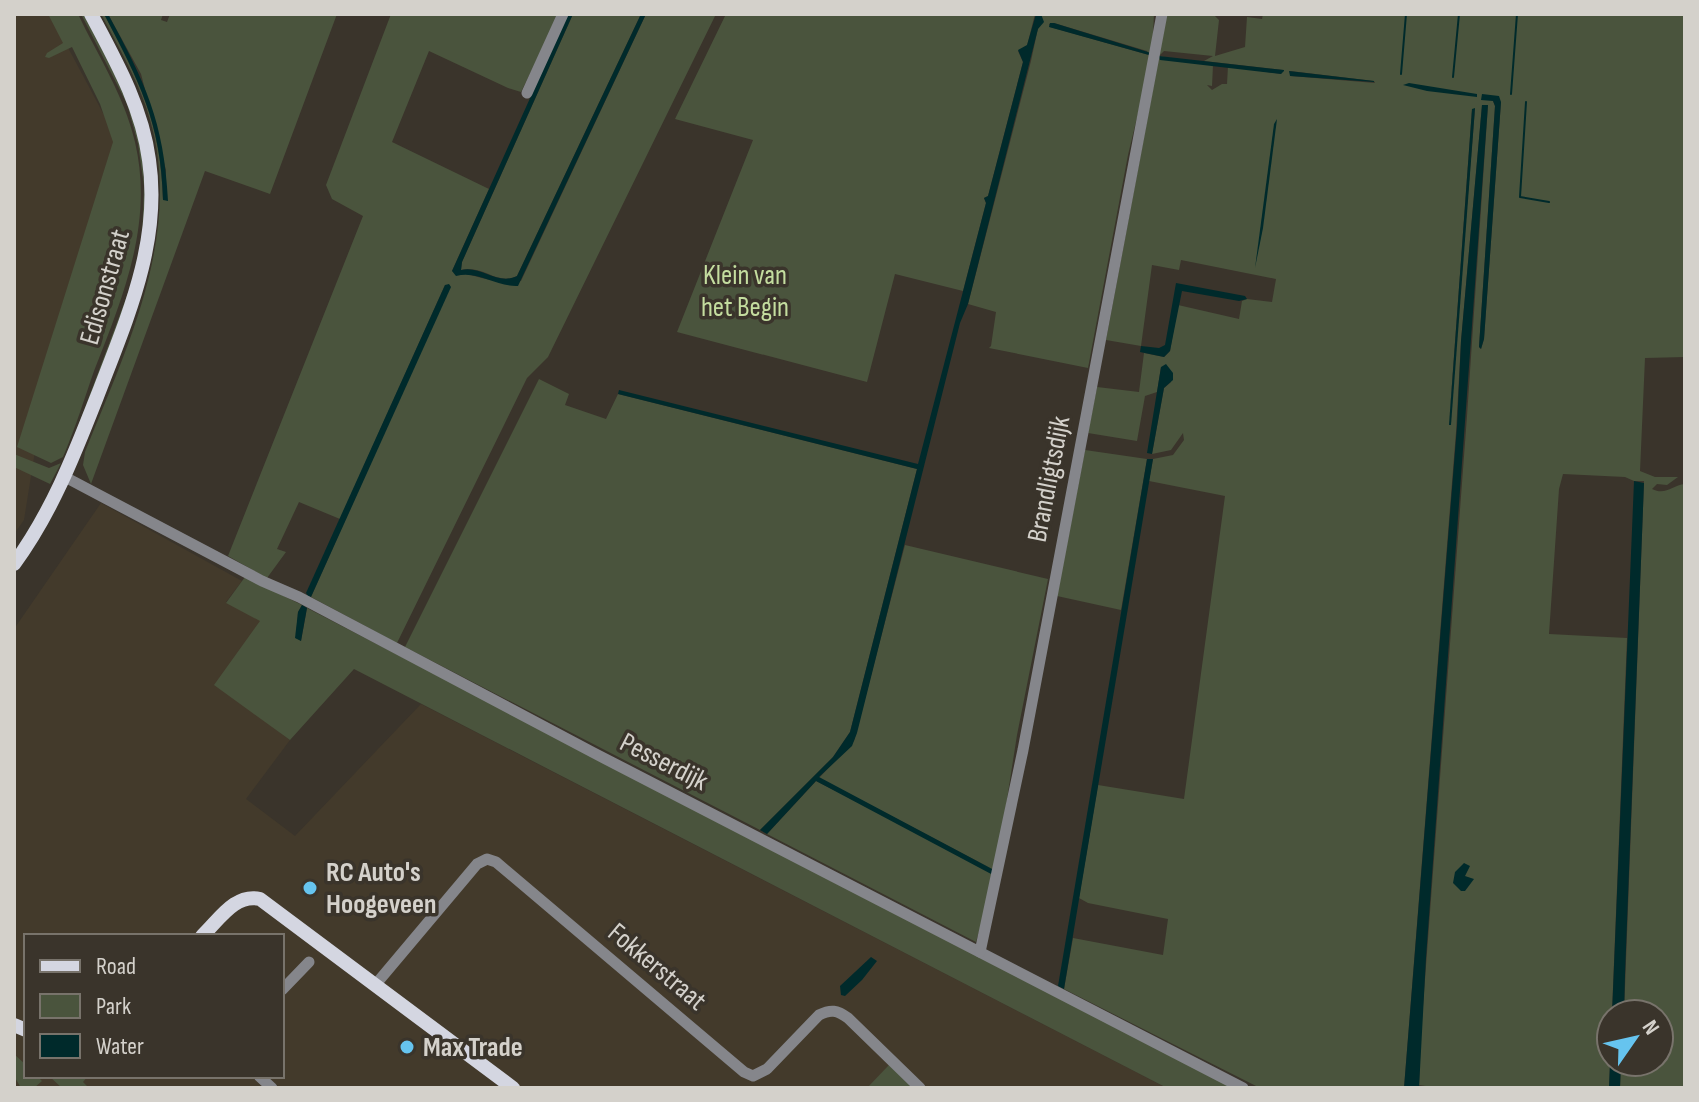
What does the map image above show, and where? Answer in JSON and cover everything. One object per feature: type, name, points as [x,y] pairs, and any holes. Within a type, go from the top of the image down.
[{"type":"main road","name":"Edisonstraat","points":[[14,564],[65,477],[135,294],[143,268],[152,214],[150,162],[133,99],[91,14]]},
{"type":"main road","points":[[204,934],[236,902],[246,898],[265,902],[513,1088]]},
{"type":"street","points":[[527,93],[563,14]]},
{"type":"street","name":"Brandligtsdijk","points":[[980,952],[1023,750],[1162,14]]},
{"type":"street","name":"Pesserdijk","points":[[65,477],[1243,1088]]},
{"type":"street","name":"Fokkerstraat","points":[[376,984],[477,864],[487,859],[496,862],[744,1072],[753,1076],[767,1069],[819,1015],[829,1010],[839,1011],[848,1018],[920,1088]]},
{"type":"street","points":[[284,988],[309,962]]},
{"type":"shaded area","points":[[14,14],[50,14],[119,143],[40,420],[24,520],[14,534]]},
{"type":"shaded area","points":[[101,503],[242,581],[226,602],[301,641],[241,703],[290,740],[246,799],[295,836],[421,704],[1167,1088],[14,1088],[14,629]]},
{"type":"green space","points":[[48,14],[78,14],[110,76],[135,142],[141,202],[138,231],[125,287],[63,457],[51,463],[17,447],[113,142],[100,104],[72,47],[45,57],[63,43]]},
{"type":"green space","points":[[81,14],[86,14],[120,79],[140,134],[147,218],[134,286],[66,458],[131,285],[142,240],[144,186],[138,144],[127,104]]},
{"type":"green space","points":[[101,14],[104,14],[117,38],[146,103],[158,147],[163,200],[166,170],[141,74],[108,14],[163,14],[161,20],[167,22],[170,14],[337,14],[270,194],[205,171],[91,484],[83,465],[85,452],[119,368],[147,283],[160,196],[157,151],[146,107]]},
{"type":"green space","points":[[391,14],[559,14],[521,92],[429,51],[392,142],[489,189],[452,271],[511,282],[521,281],[646,14],[716,14],[548,357],[527,378],[397,643],[311,597],[450,285],[445,285],[340,519],[299,502],[277,549],[286,552],[267,578],[228,556],[363,216],[332,199],[326,185]]},
{"type":"green space","points":[[573,14],[641,14],[517,276],[503,278],[476,270],[461,270],[462,262]]},
{"type":"green space","name":"Klein van het Begin","points":[[726,14],[1035,14],[1027,46],[1018,51],[1023,62],[988,196],[984,198],[986,203],[963,291],[895,274],[867,382],[677,332],[753,140],[675,119]]},
{"type":"green space","points":[[1041,14],[1154,14],[1152,55],[1128,155],[1088,368],[989,348],[996,312],[968,304]],"holes":[[[1049,24],[1147,51],[1149,55],[1050,27]]]},
{"type":"green space","points":[[1167,14],[1213,14],[1219,20],[1215,56],[1245,47],[1247,17],[1262,19],[1263,14],[1685,14],[1685,357],[1645,358],[1640,471],[1655,477],[1678,477],[1667,485],[1657,484],[1652,489],[1657,491],[1685,484],[1685,1088],[1620,1088],[1620,1078],[1675,1078],[1675,998],[1625,998],[1644,481],[1563,474],[1559,489],[1549,634],[1627,638],[1613,998],[1595,998],[1595,1078],[1609,1078],[1609,1088],[1438,1088],[1419,1085],[1488,105],[1482,105],[1461,341],[1404,1088],[1260,1088],[1064,989],[1073,938],[1163,955],[1168,919],[1088,903],[1079,898],[1098,785],[1184,799],[1225,496],[1149,481],[1153,459],[1173,455],[1184,440],[1183,433],[1171,450],[1152,454],[1164,388],[1171,382],[1161,367],[1157,392],[1145,396],[1137,441],[1088,433],[1097,387],[1139,392],[1144,353],[1164,357],[1170,351],[1178,305],[1239,319],[1242,301],[1272,302],[1276,279],[1181,260],[1179,270],[1152,265],[1141,346],[1106,340],[1159,56]],"holes":[[[1164,51],[1213,56],[1204,61],[1283,70],[1281,74],[1228,66],[1227,84],[1212,90],[1207,85],[1212,86],[1213,65],[1159,56]],[[1290,71],[1374,81],[1291,76]],[[1493,101],[1501,102],[1484,339],[1481,349]],[[1472,109],[1475,109],[1449,425]]]},
{"type":"green space","points":[[539,379],[569,394],[565,405],[606,419],[618,394],[917,469],[850,732],[833,757],[760,830],[405,647]]},
{"type":"green space","points":[[1085,450],[1147,459],[1121,610],[1057,596]]},
{"type":"green space","points":[[14,454],[49,468],[61,463],[50,484],[14,467]]},
{"type":"green space","points":[[905,545],[1048,579],[1017,735],[995,876],[976,942],[767,834],[816,781],[994,870],[819,778],[854,741]]},
{"type":"green space","points":[[245,577],[302,605],[298,612],[296,638],[301,641],[307,608],[1234,1088],[1167,1088],[354,669],[290,740],[214,685],[260,621],[226,603]]},
{"type":"green space","points":[[14,1054],[24,1063],[24,1078],[39,1078],[42,1081],[34,1088],[21,1088],[14,1076]]},
{"type":"green space","points":[[889,1065],[913,1088],[867,1088]]},
{"type":"green space","points":[[51,1078],[86,1078],[83,1082],[89,1088],[62,1088]]},
{"type":"water","points":[[104,14],[108,14],[121,38],[150,103],[162,148],[168,201],[163,200],[158,147],[146,103]]},
{"type":"water","points":[[568,14],[573,14],[461,270],[476,270],[503,279],[517,276],[641,14],[646,14],[518,286],[472,275],[456,276],[452,271]]},
{"type":"water","points":[[1036,14],[1041,14],[1044,22],[1038,29],[968,304],[960,323],[857,733],[852,746],[819,777],[994,870],[993,875],[816,781],[767,834],[760,830],[833,757],[850,732],[917,469],[618,394],[619,390],[918,464],[986,203],[984,198],[988,196],[1023,62],[1018,50],[1027,45]]},
{"type":"water","points":[[1050,23],[1150,53],[1049,27]]},
{"type":"water","points":[[1159,56],[1284,71],[1281,74],[1160,60]]},
{"type":"water","points":[[1289,71],[1374,81],[1374,82],[1290,76]]},
{"type":"water","points":[[1409,83],[1477,94],[1477,97],[1403,85]]},
{"type":"water","points":[[1482,94],[1499,96],[1501,102],[1481,349],[1495,106],[1493,101],[1481,100]]},
{"type":"water","points":[[1482,105],[1488,105],[1419,1088],[1404,1088],[1457,426],[1461,341]]},
{"type":"water","points":[[1475,108],[1451,425],[1449,425],[1472,109]]},
{"type":"water","points":[[1277,119],[1263,228],[1255,268],[1274,124]]},
{"type":"water","points":[[1176,283],[1245,296],[1247,299],[1239,301],[1182,291],[1170,351],[1164,357],[1140,352],[1141,346],[1159,348],[1165,345]]},
{"type":"water","points":[[445,285],[451,287],[311,597],[308,596],[306,593]]},
{"type":"water","points":[[1166,364],[1173,373],[1173,380],[1164,388],[1152,454],[1147,453],[1161,367]]},
{"type":"water","points":[[1147,459],[1153,459],[1064,989],[1058,986]]},
{"type":"water","points":[[1634,481],[1644,483],[1625,998],[1613,998]]},
{"type":"water","points":[[302,605],[307,608],[301,641],[295,638],[298,612]]},
{"type":"water","points":[[1464,863],[1470,866],[1465,876],[1474,879],[1465,891],[1461,891],[1453,883],[1455,872]]},
{"type":"water","points":[[871,957],[877,961],[862,980],[845,996],[841,995],[840,986]]},
{"type":"water","points":[[1609,1078],[1620,1078],[1620,1088],[1609,1088]]},
{"type":"waterway","points":[[1401,74],[1406,14]]},
{"type":"waterway","points":[[1453,77],[1459,14]]},
{"type":"waterway","points":[[1511,94],[1517,14]]},
{"type":"waterway","points":[[1526,102],[1520,197],[1549,202]]},
{"type":"place","name":"RC Auto's Hoogeveen","points":[[310,888]]},
{"type":"place","name":"Max Trade","points":[[407,1047]]}]
